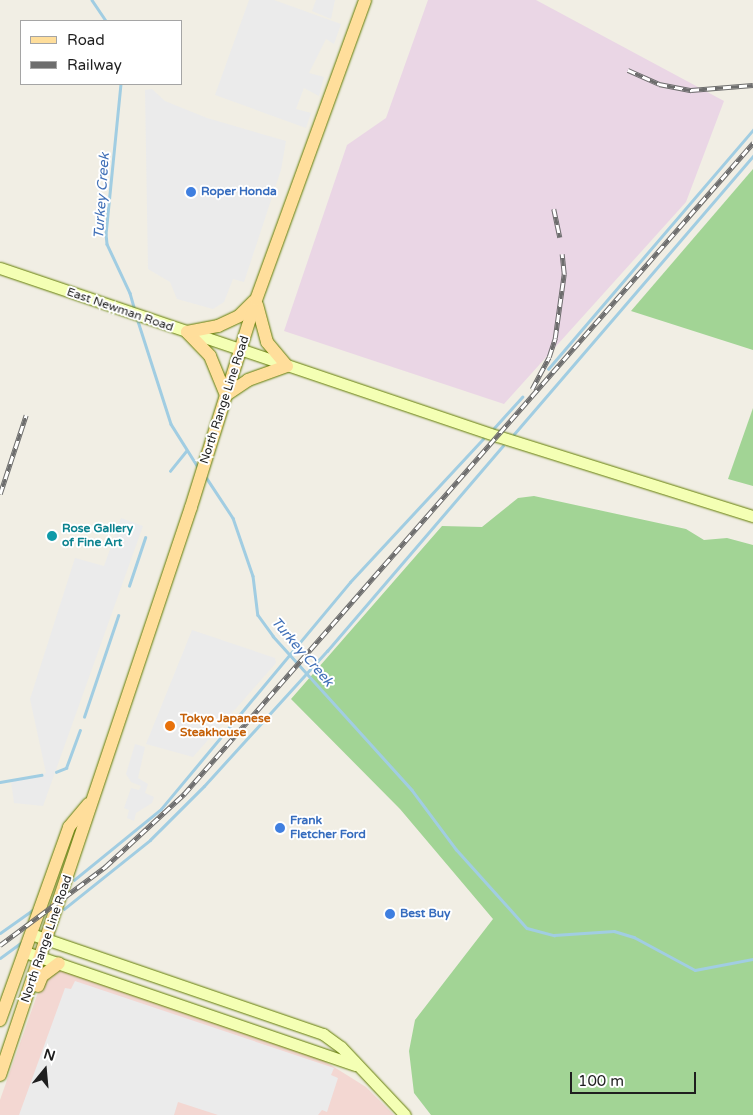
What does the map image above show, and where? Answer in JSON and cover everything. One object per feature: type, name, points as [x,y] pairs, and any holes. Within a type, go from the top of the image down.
[{"type":"main road","name":"North Range Line Road","points":[[0,1075],[48,939],[89,802],[191,507],[256,300],[365,0]]},
{"type":"main road","points":[[256,300],[267,342],[287,366],[248,380],[226,395],[210,356],[187,332],[218,326],[239,316],[256,300]]},
{"type":"main road","name":"North Range Line Road","points":[[0,1020],[69,827],[89,802]]},
{"type":"main road","points":[[0,1086],[6,1079],[42,976],[59,963]]},
{"type":"street","name":"East Newman Road","points":[[0,268],[497,436],[753,516]]},
{"type":"street","points":[[32,934],[306,1026],[341,1047],[356,1066],[380,1086],[404,1115]]},
{"type":"street","points":[[25,952],[356,1066]]},
{"type":"shaded area","points":[[249,0],[274,0],[341,24],[334,44],[326,39],[309,73],[324,77],[319,96],[304,88],[296,109],[311,113],[306,128],[215,95]]},
{"type":"shaded area","points":[[316,0],[335,0],[331,19],[312,11]]},
{"type":"shaded area","points":[[428,0],[536,0],[724,101],[686,202],[504,404],[284,331],[347,145],[386,118]]},
{"type":"shaded area","points":[[152,89],[165,101],[207,118],[286,141],[281,170],[244,282],[233,279],[224,302],[213,309],[177,299],[170,282],[148,269],[145,90]]},
{"type":"shaded area","points":[[121,518],[143,526],[43,806],[14,803],[11,781],[46,773],[30,699],[75,558],[104,566]]},
{"type":"shaded area","points":[[192,630],[275,658],[276,663],[193,757],[146,744]]},
{"type":"shaded area","points":[[135,744],[145,747],[138,778],[148,784],[145,793],[154,797],[152,803],[136,813],[134,821],[127,818],[129,810],[124,808],[131,788],[139,790],[141,786],[131,782],[126,774]]},
{"type":"shaded area","points":[[60,969],[318,1057],[366,1087],[394,1115],[0,1115],[0,1100],[42,981]]},
{"type":"shaded area","points":[[75,981],[334,1068],[331,1075],[338,1078],[327,1112],[322,1110],[318,1115],[218,1115],[178,1102],[174,1115],[19,1115],[65,988],[71,989]]},
{"type":"green space","points":[[753,169],[753,350],[631,311]]},
{"type":"green space","points":[[753,408],[753,486],[728,479]]},
{"type":"green space","points":[[534,496],[686,529],[704,540],[727,538],[753,545],[753,1115],[431,1115],[414,1093],[409,1051],[415,1020],[493,919],[400,809],[291,699],[442,526],[482,527],[518,498]]},
{"type":"waterway","name":"Turkey Creek","points":[[92,0],[105,20]]},
{"type":"waterway","name":"Turkey Creek","points":[[121,85],[106,234],[107,244],[130,293],[135,311]]},
{"type":"waterway","points":[[548,369],[753,130]]},
{"type":"waterway","points":[[514,434],[753,156]]},
{"type":"waterway","name":"Turkey Creek","points":[[137,318],[171,424],[198,467]]},
{"type":"waterway","points":[[494,428],[522,397]]},
{"type":"waterway","points":[[74,880],[161,809],[350,582],[483,439]]},
{"type":"waterway","points":[[64,909],[150,840],[204,786],[327,651],[503,446]]},
{"type":"waterway","points":[[170,471],[186,451]]},
{"type":"waterway","name":"Turkey Creek","points":[[206,477],[233,518],[253,576],[258,615],[273,636],[412,790],[456,849],[527,928],[554,935],[614,931],[634,937],[695,970],[753,959]]},
{"type":"waterway","points":[[129,586],[145,538]]},
{"type":"waterway","points":[[84,717],[118,616]]},
{"type":"waterway","points":[[56,772],[66,768],[80,730]]},
{"type":"waterway","points":[[0,782],[41,775]]},
{"type":"waterway","points":[[0,933],[34,909]]},
{"type":"waterway","points":[[0,958],[22,942]]},
{"type":"railway","points":[[628,70],[659,84],[691,90],[753,85]]},
{"type":"railway","points":[[0,945],[105,867],[184,794],[753,143]]},
{"type":"railway","points":[[554,209],[560,237]]},
{"type":"railway","points":[[532,389],[549,357],[555,338],[564,274],[562,254]]},
{"type":"railway","points":[[0,494],[26,415]]},
{"type":"place","name":"Roper Honda","points":[[191,192]]},
{"type":"place","name":"Rose Gallery of Fine Art","points":[[52,536]]},
{"type":"place","name":"Tokyo Japanese Steakhouse","points":[[170,726]]},
{"type":"place","name":"Frank Fletcher Ford","points":[[280,828]]},
{"type":"place","name":"Best Buy","points":[[390,914]]}]
